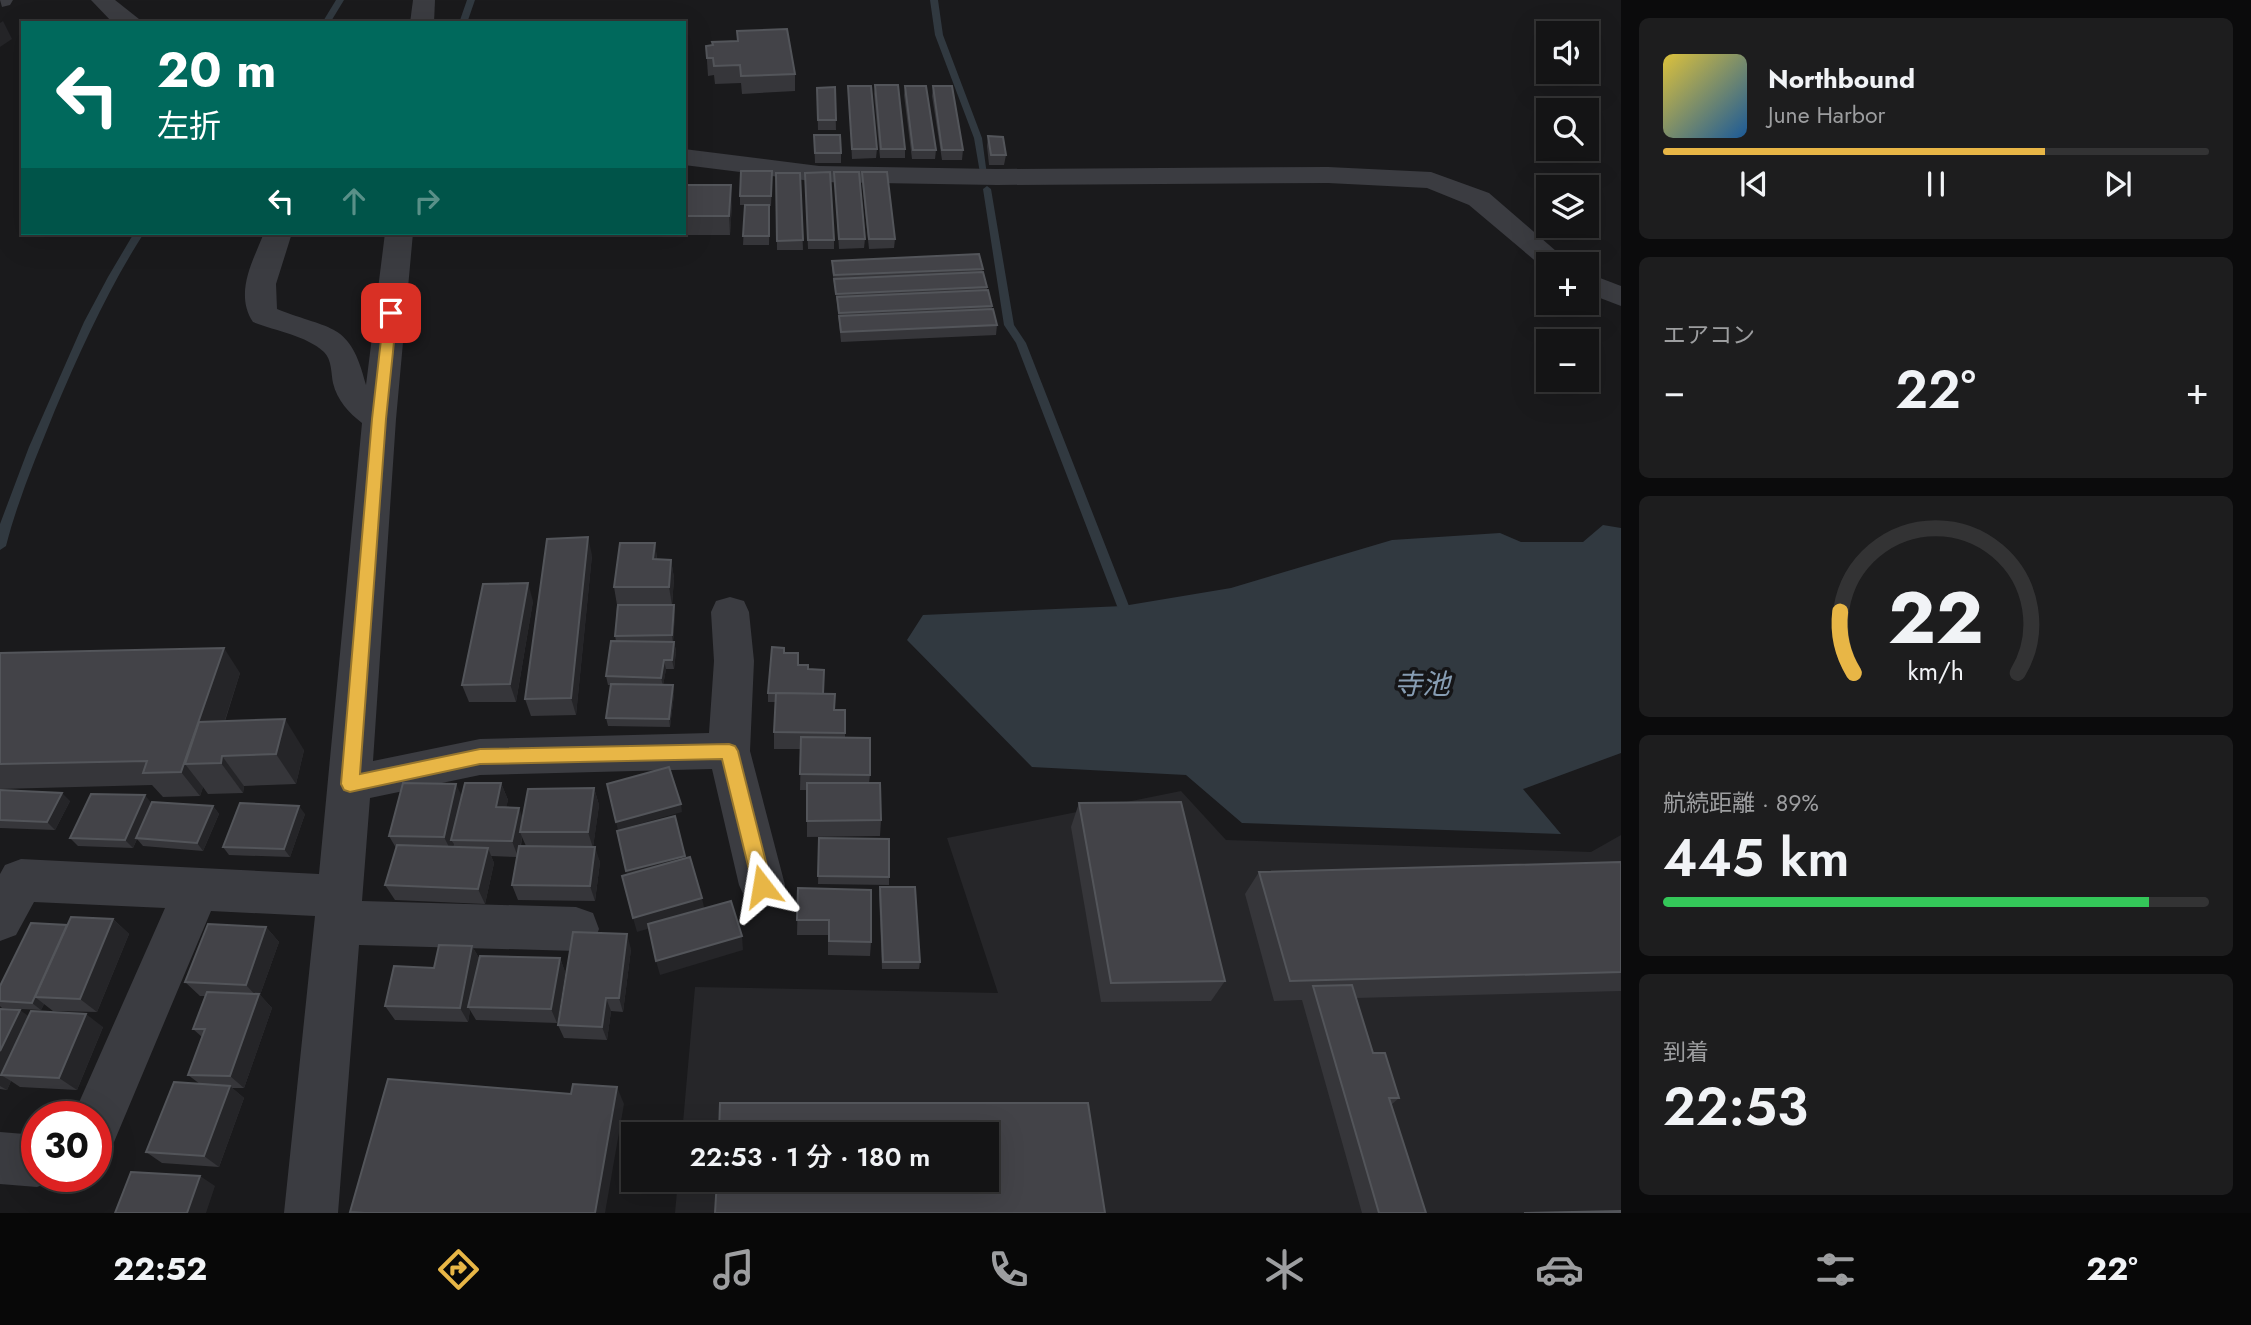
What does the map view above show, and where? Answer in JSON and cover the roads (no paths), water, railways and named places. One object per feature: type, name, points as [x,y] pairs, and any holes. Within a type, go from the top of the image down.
[{"type":"street","points":[[102,0],[119,17],[128,21]]},
{"type":"street","points":[[422,21],[424,0]]},
{"type":"street","points":[[686,157],[819,174],[997,177],[1328,175],[1431,180],[1479,199],[1542,252]]},
{"type":"street","points":[[277,235],[257,302],[264,315],[319,335],[335,345],[347,361],[352,391],[360,404],[379,419]]},
{"type":"street","points":[[311,1213],[350,784],[379,419],[400,235]]},
{"type":"street","points":[[1599,287],[1621,297]]},
{"type":"street","points":[[730,612],[734,661],[729,751],[762,886]]},
{"type":"street","points":[[350,784],[480,757],[729,751]]},
{"type":"street","points":[[0,919],[21,880],[197,889],[338,909],[576,929]]},
{"type":"street","points":[[106,1101],[197,889]]},
{"type":"street","points":[[0,1158],[21,1160]]},
{"type":"water","name":"寺池","points":[[1603,525],[1621,528],[1621,753],[1523,789],[1561,834],[1242,823],[1186,775],[1032,767],[907,640],[923,615],[1123,606],[1231,588],[1392,540],[1500,533],[1521,542],[1583,542]]},
{"type":"waterway","points":[[327,21],[340,0]]},
{"type":"waterway","points":[[464,21],[471,0]]},
{"type":"waterway","points":[[934,0],[939,35],[978,138],[984,173]]},
{"type":"waterway","points":[[987,189],[1009,325],[1021,343],[1123,606]]},
{"type":"waterway","points":[[0,546],[21,479],[68,368],[101,299],[138,235]]}]
